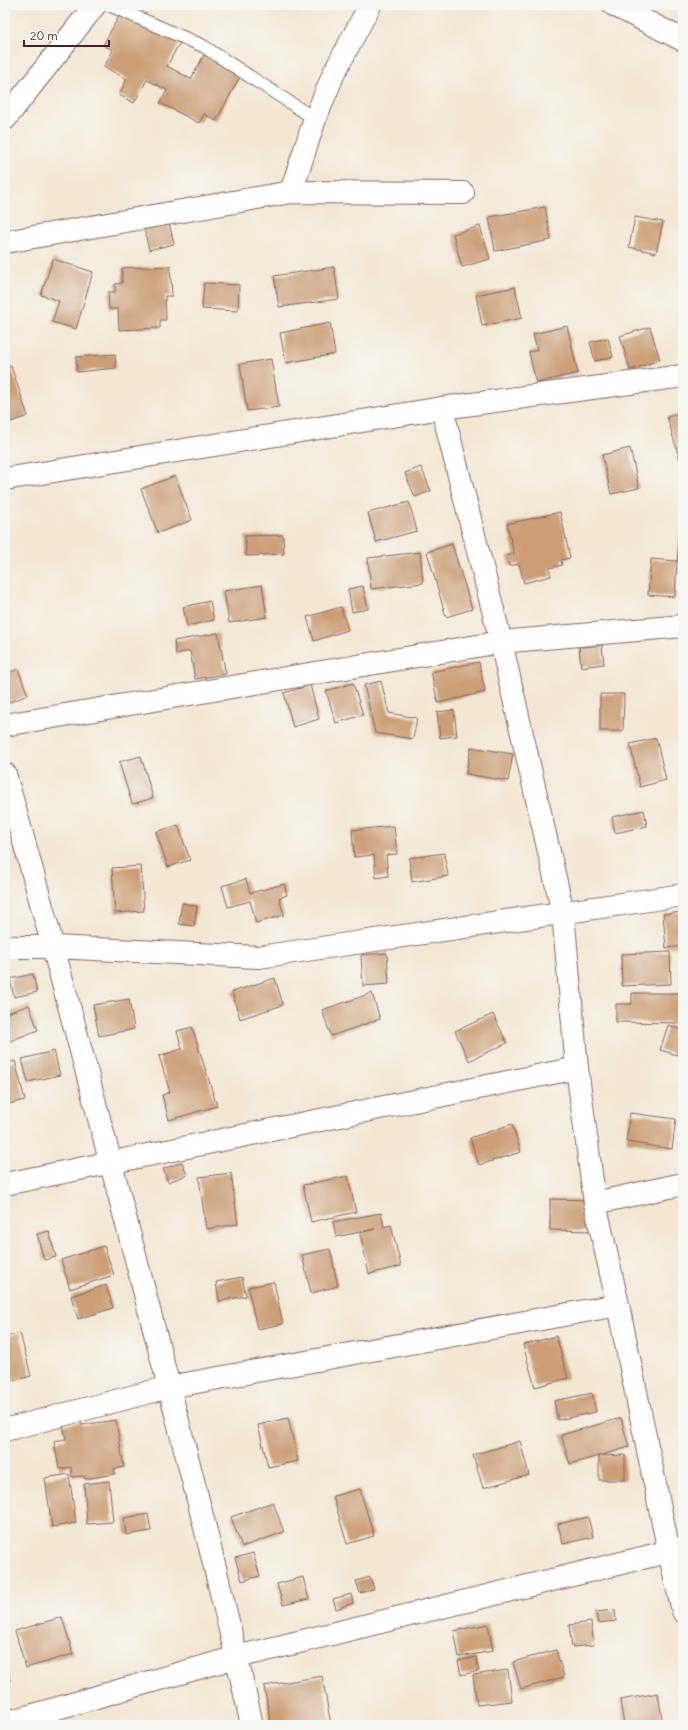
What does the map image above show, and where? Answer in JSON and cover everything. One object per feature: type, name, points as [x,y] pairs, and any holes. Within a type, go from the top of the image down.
[{"type":"street","points":[[5,119],[95,5]]},
{"type":"street","points":[[291,192],[314,119],[334,73],[370,5]]},
{"type":"street","points":[[614,5],[683,40]]},
{"type":"street","points":[[5,242],[291,192],[463,193]]},
{"type":"street","points":[[5,479],[442,408],[683,376]]},
{"type":"street","points":[[442,408],[501,642],[563,913],[577,1068],[595,1203],[676,1550],[683,1611]]},
{"type":"street","points":[[5,725],[501,642],[683,626]]},
{"type":"street","points":[[5,774],[54,947],[111,1163],[237,1657],[252,1725]]},
{"type":"street","points":[[5,948],[54,947],[259,957],[683,895]]},
{"type":"street","points":[[5,1184],[577,1068]]},
{"type":"street","points":[[595,1203],[683,1184]]},
{"type":"street","points":[[5,1430],[169,1387],[618,1305]]},
{"type":"street","points":[[5,1723],[237,1657],[676,1550]]},
{"type":"lane","points":[[109,5],[203,46],[314,119]]},
{"type":"building","points":[[122,11],[180,42],[167,66],[191,79],[206,51],[243,71],[216,121],[204,114],[199,123],[160,103],[167,90],[147,80],[134,103],[119,95],[127,79],[104,67],[113,50],[103,45]]},
{"type":"building","points":[[545,207],[551,240],[495,251],[489,217]]},
{"type":"building","points":[[635,217],[663,222],[656,253],[629,247]]},
{"type":"building","points":[[169,223],[174,244],[149,250],[144,228]]},
{"type":"building","points":[[480,226],[490,259],[462,267],[453,234]]},
{"type":"building","points":[[53,259],[93,272],[76,329],[52,322],[59,301],[41,295]]},
{"type":"building","points":[[170,266],[172,296],[165,296],[166,320],[160,320],[160,328],[119,330],[118,309],[109,309],[108,292],[115,292],[115,284],[122,283],[122,268]]},
{"type":"building","points":[[334,267],[339,299],[279,307],[274,276]]},
{"type":"building","points":[[204,283],[239,285],[238,311],[202,309]]},
{"type":"building","points":[[515,287],[522,318],[482,326],[476,295]]},
{"type":"building","points":[[330,323],[335,354],[286,363],[280,333]]},
{"type":"building","points":[[567,326],[578,373],[536,383],[529,352],[537,350],[533,334]]},
{"type":"building","points":[[650,327],[660,360],[630,370],[620,336]]},
{"type":"building","points":[[608,338],[613,357],[595,361],[590,342]]},
{"type":"building","points":[[115,354],[116,368],[77,372],[76,357]]},
{"type":"building","points":[[271,359],[279,407],[247,411],[240,364]]},
{"type":"building","points":[[11,366],[28,416],[5,424],[5,368]]},
{"type":"building","points":[[683,413],[683,470],[667,417]]},
{"type":"building","points":[[630,448],[639,488],[611,494],[602,455]]},
{"type":"building","points":[[421,467],[431,491],[415,497],[405,473]]},
{"type":"building","points":[[175,476],[192,520],[158,533],[141,489]]},
{"type":"building","points":[[409,502],[417,531],[376,542],[368,513]]},
{"type":"building","points":[[560,512],[570,558],[561,560],[562,565],[549,568],[551,576],[524,583],[519,564],[509,566],[506,556],[514,554],[507,524]]},
{"type":"building","points":[[680,533],[683,533],[683,561],[677,561]]},
{"type":"building","points":[[283,535],[284,554],[246,556],[245,536]]},
{"type":"building","points":[[452,544],[472,609],[446,617],[427,552]]},
{"type":"building","points":[[420,552],[423,583],[371,589],[368,558]]},
{"type":"building","points":[[651,559],[677,561],[675,597],[648,595]]},
{"type":"building","points":[[262,585],[267,617],[229,623],[224,591]]},
{"type":"building","points":[[363,586],[368,609],[352,612],[348,589]]},
{"type":"building","points":[[210,601],[214,620],[187,626],[183,607]]},
{"type":"building","points":[[341,607],[348,630],[314,641],[307,617]]},
{"type":"building","points":[[218,633],[226,674],[195,679],[190,651],[176,654],[174,641]]},
{"type":"building","points":[[602,645],[604,664],[581,667],[579,647]]},
{"type":"building","points":[[479,662],[485,692],[438,703],[431,672]]},
{"type":"building","points":[[18,669],[28,695],[5,704],[5,674]]},
{"type":"building","points":[[381,681],[389,713],[417,718],[413,739],[375,733],[364,685]]},
{"type":"building","points":[[353,683],[363,715],[336,723],[326,691]]},
{"type":"building","points":[[310,685],[319,719],[293,727],[284,693]]},
{"type":"building","points":[[600,694],[624,694],[623,731],[600,731]]},
{"type":"building","points":[[454,710],[457,736],[440,738],[437,712]]},
{"type":"building","points":[[656,738],[666,780],[640,787],[630,744]]},
{"type":"building","points":[[471,747],[513,754],[508,781],[466,774]]},
{"type":"building","points":[[141,756],[153,798],[132,804],[119,762]]},
{"type":"building","points":[[644,810],[647,826],[615,833],[612,817]]},
{"type":"building","points":[[178,825],[190,860],[168,867],[156,832]]},
{"type":"building","points":[[394,826],[397,854],[386,855],[388,876],[376,878],[374,855],[354,857],[352,830]]},
{"type":"building","points":[[444,853],[448,876],[412,882],[409,858]]},
{"type":"building","points":[[141,866],[144,911],[115,913],[112,868]]},
{"type":"building","points":[[246,879],[250,893],[284,884],[287,895],[279,898],[284,915],[256,923],[250,901],[228,907],[222,886]]},
{"type":"building","points":[[182,903],[197,906],[194,926],[179,924]]},
{"type":"building","points":[[683,912],[683,946],[666,948],[663,914]]},
{"type":"building","points":[[670,952],[671,984],[622,986],[621,954]]},
{"type":"building","points":[[387,953],[389,984],[363,986],[361,955]]},
{"type":"building","points":[[33,974],[37,992],[14,997],[10,979]]},
{"type":"building","points":[[275,978],[283,1005],[240,1019],[232,992]]},
{"type":"building","points":[[372,993],[380,1019],[331,1036],[322,1010]]},
{"type":"building","points":[[632,993],[683,993],[682,1023],[616,1022],[616,1004],[632,1004]]},
{"type":"building","points":[[129,999],[134,1029],[99,1036],[93,1005]]},
{"type":"building","points":[[29,1005],[38,1030],[5,1043],[5,1014]]},
{"type":"building","points":[[493,1014],[507,1043],[469,1061],[455,1031]]},
{"type":"building","points":[[668,1025],[683,1030],[677,1055],[660,1050]]},
{"type":"building","points":[[192,1027],[217,1106],[169,1120],[162,1095],[170,1092],[159,1056],[182,1049],[177,1031]]},
{"type":"building","points":[[54,1051],[60,1075],[28,1082],[22,1059]]},
{"type":"building","points":[[15,1061],[25,1100],[5,1105],[5,1064]]},
{"type":"building","points":[[630,1113],[676,1119],[672,1149],[626,1142]]},
{"type":"building","points":[[512,1124],[521,1152],[479,1165],[470,1138]]},
{"type":"building","points":[[182,1162],[187,1175],[168,1182],[163,1169]]},
{"type":"building","points":[[231,1173],[238,1224],[206,1229],[199,1177]]},
{"type":"building","points":[[348,1176],[356,1212],[311,1222],[303,1185]]},
{"type":"building","points":[[550,1199],[590,1200],[590,1231],[550,1230]]},
{"type":"building","points":[[381,1213],[384,1227],[391,1225],[401,1266],[369,1274],[360,1233],[375,1229],[336,1237],[333,1222]]},
{"type":"building","points":[[49,1231],[56,1257],[44,1260],[37,1234]]},
{"type":"building","points":[[104,1246],[114,1275],[70,1289],[61,1260]]},
{"type":"building","points":[[330,1249],[338,1286],[311,1293],[302,1255]]},
{"type":"building","points":[[242,1277],[246,1296],[219,1301],[216,1282]]},
{"type":"building","points":[[274,1282],[283,1324],[257,1329],[248,1287]]},
{"type":"building","points":[[106,1285],[113,1308],[78,1319],[71,1296]]},
{"type":"building","points":[[20,1333],[31,1376],[5,1383],[5,1337]]},
{"type":"building","points":[[556,1336],[568,1378],[535,1387],[523,1345]]},
{"type":"building","points":[[592,1393],[596,1412],[558,1420],[554,1401]]},
{"type":"building","points":[[288,1418],[298,1461],[268,1467],[258,1425]]},
{"type":"building","points":[[621,1418],[629,1447],[570,1464],[561,1435]]},
{"type":"building","points":[[116,1420],[124,1467],[114,1469],[115,1474],[85,1479],[84,1476],[72,1477],[71,1467],[59,1469],[54,1441],[66,1439],[63,1425],[81,1422],[82,1425]]},
{"type":"building","points":[[520,1441],[529,1475],[483,1488],[473,1455]]},
{"type":"building","points":[[625,1455],[625,1480],[599,1480],[599,1456]]},
{"type":"building","points":[[69,1474],[76,1523],[52,1527],[45,1478]]},
{"type":"building","points":[[109,1481],[113,1522],[87,1524],[84,1484]]},
{"type":"building","points":[[360,1489],[374,1536],[347,1544],[333,1496]]},
{"type":"building","points":[[273,1502],[284,1532],[242,1547],[231,1517]]},
{"type":"building","points":[[148,1514],[151,1531],[126,1535],[124,1518]]},
{"type":"building","points":[[588,1517],[593,1537],[563,1544],[558,1524]]},
{"type":"building","points":[[253,1553],[260,1576],[242,1581],[235,1558]]},
{"type":"building","points":[[303,1577],[309,1599],[283,1605],[277,1584]]},
{"type":"building","points":[[370,1577],[374,1589],[360,1593],[356,1581]]},
{"type":"building","points":[[351,1594],[353,1603],[336,1609],[333,1599]]},
{"type":"building","points":[[615,1610],[616,1621],[598,1623],[596,1612]]},
{"type":"building","points":[[62,1617],[73,1654],[26,1668],[15,1631]]},
{"type":"building","points":[[591,1622],[594,1645],[572,1647],[569,1625]]},
{"type":"building","points":[[488,1624],[493,1651],[459,1657],[454,1631]]},
{"type":"building","points":[[556,1650],[564,1677],[521,1689],[513,1662]]},
{"type":"building","points":[[476,1657],[479,1671],[461,1675],[458,1661]]},
{"type":"building","points":[[5,1665],[10,1681],[5,1683]]},
{"type":"building","points":[[508,1670],[512,1701],[477,1705],[473,1675]]},
{"type":"building","points":[[322,1676],[331,1725],[271,1725],[264,1686]]},
{"type":"building","points":[[658,1693],[663,1725],[624,1725],[620,1700]]},
{"type":"building","points":[[430,1721],[430,1725],[402,1725],[402,1724]]}]
